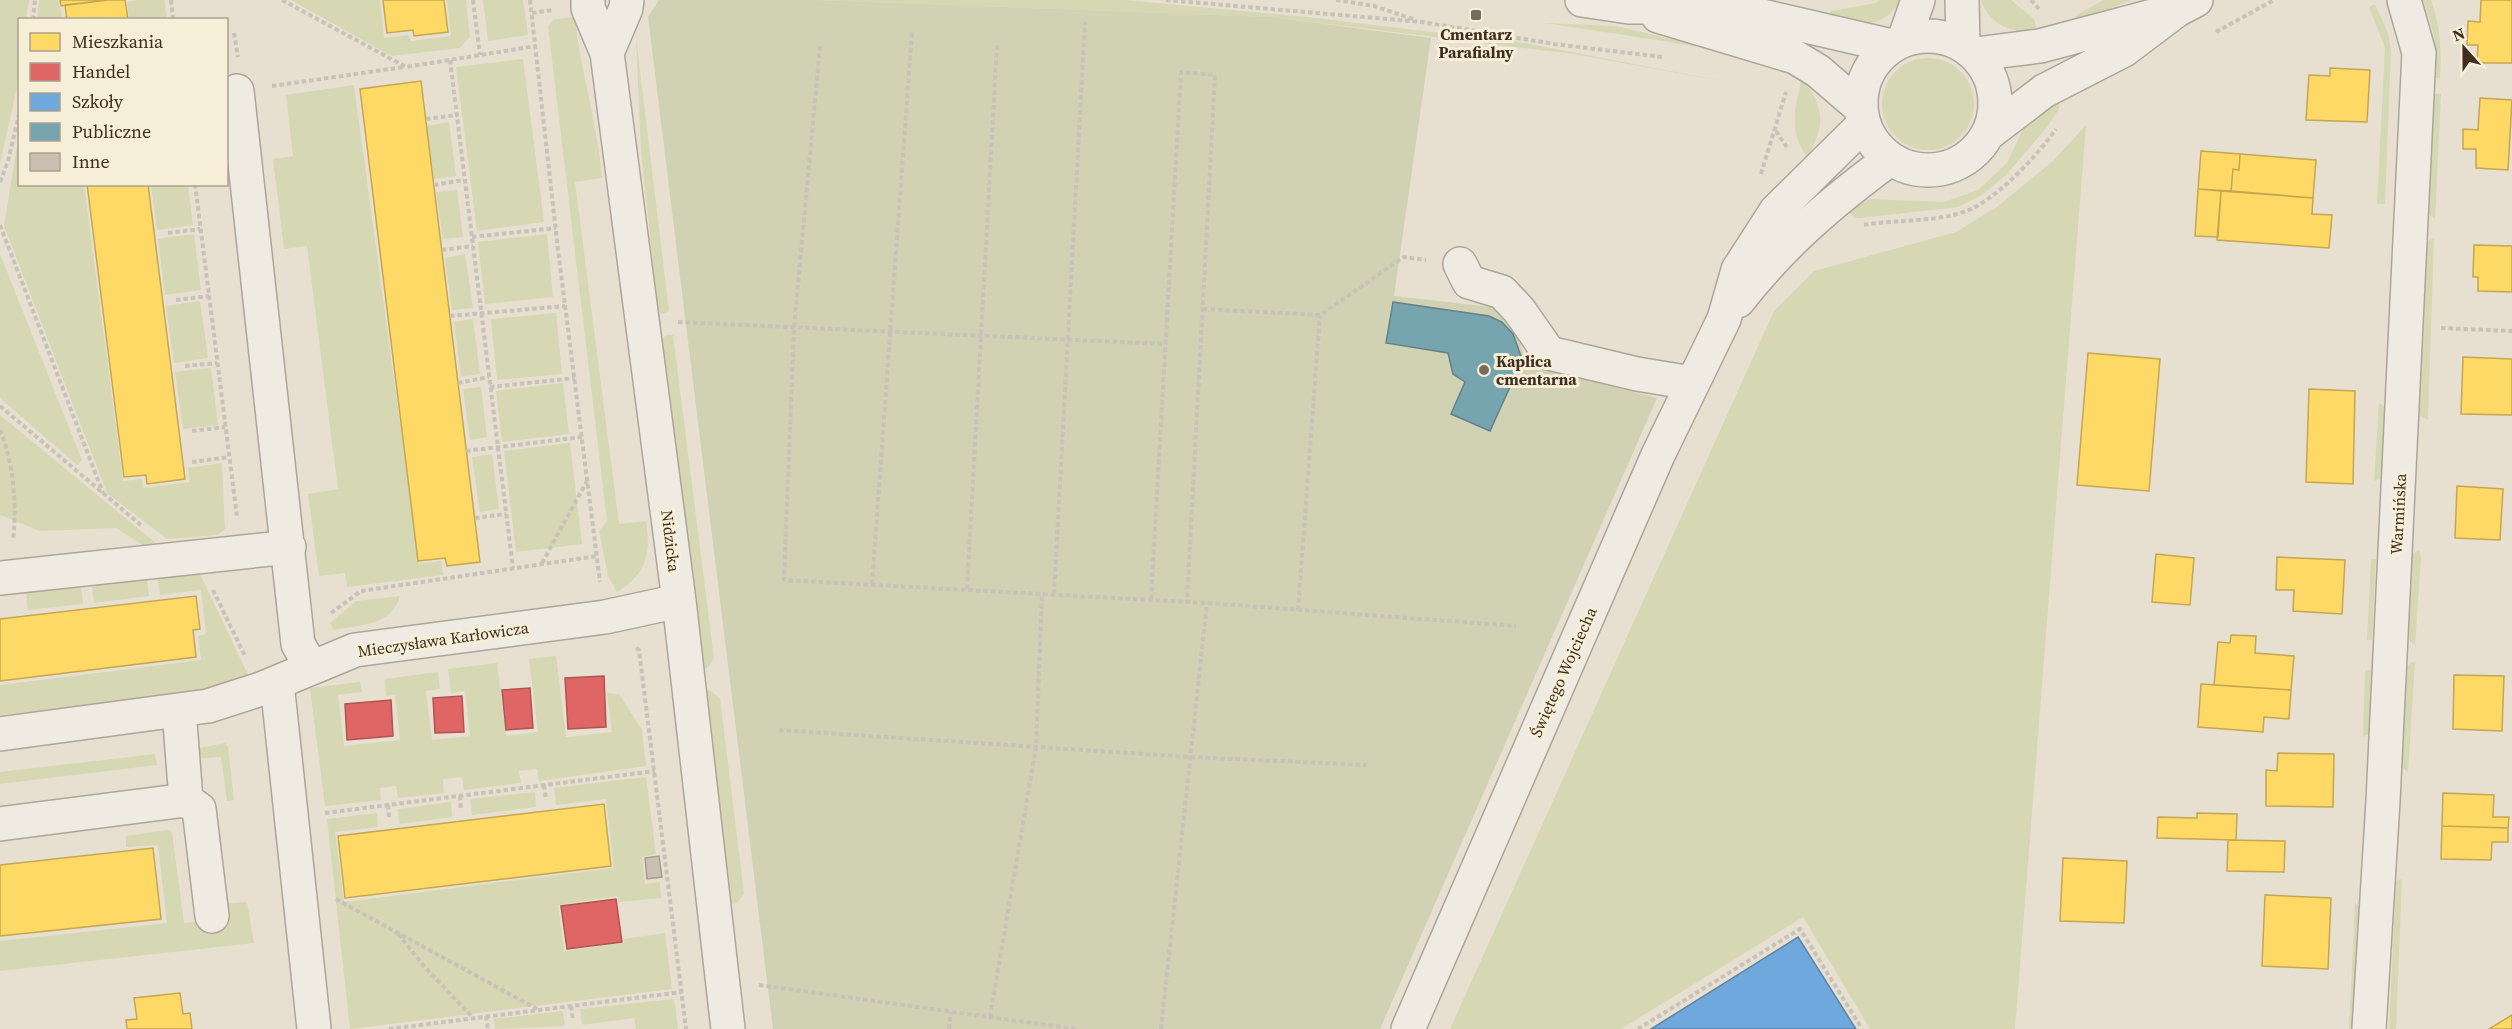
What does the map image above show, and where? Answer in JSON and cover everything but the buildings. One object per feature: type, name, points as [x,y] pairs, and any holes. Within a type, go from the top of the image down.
[{"type":"street","points":[[588,0],[588,8],[607,53]]},
{"type":"street","points":[[607,53],[627,0]]},
{"type":"street","points":[[1582,0],[1629,7],[1795,57],[1818,71],[1862,116],[1874,144],[1890,159],[1911,169],[1934,171],[1957,165],[1976,152],[1989,133],[1996,111],[1994,88],[1986,68],[1969,50],[1934,36],[1898,43],[1719,6],[1629,7]]},
{"type":"street","points":[[1724,319],[1738,270],[1776,211],[1862,116],[1862,90],[1868,73],[1878,58],[1898,43],[1918,0]]},
{"type":"street","points":[[1962,0],[1969,50]]},
{"type":"street","name":"Warmińska","points":[[2369,1029],[2384,801],[2419,53],[2404,0]]},
{"type":"street","points":[[1969,50],[2040,46],[2187,5]]},
{"type":"street","points":[[1989,133],[2044,91],[2124,50],[2187,5]]},
{"type":"street","name":"Nidzicka","points":[[607,53],[679,601],[728,1029]]},
{"type":"street","points":[[237,91],[289,547],[305,656]]},
{"type":"street","points":[[1724,319],[1793,237],[1825,208],[1890,159]]},
{"type":"street","points":[[1460,264],[1469,282],[1502,292],[1519,310],[1549,353],[1637,374],[1692,383]]},
{"type":"street","name":"Świętego Wojciecha","points":[[1408,1029],[1653,466],[1724,319]]},
{"type":"street","points":[[3,577],[289,547]]},
{"type":"street","name":"Mieczysława Karłowicza","points":[[0,734],[208,706],[277,683],[305,656],[606,617],[679,601]]},
{"type":"street","points":[[277,683],[314,1029]]},
{"type":"street","points":[[179,710],[186,800]]},
{"type":"street","points":[[0,824],[186,800],[199,809],[212,916]]},
{"type":"path","points":[[33,18],[35,0]]},
{"type":"path","points":[[171,0],[173,18]]},
{"type":"path","points":[[282,0],[406,67]]},
{"type":"path","points":[[473,0],[480,55]]},
{"type":"path","points":[[530,0],[565,306],[608,639],[620,638],[639,650],[686,1029]]},
{"type":"path","points":[[1166,0],[1198,5],[1422,22],[1554,44],[1666,58]]},
{"type":"path","points":[[1336,0],[1374,6],[1422,22]]},
{"type":"path","points":[[2212,34],[2274,0]]},
{"type":"path","points":[[1054,594],[1085,22]]},
{"type":"path","points":[[872,585],[912,31]]},
{"type":"path","points":[[967,590],[979,335],[997,45]]},
{"type":"path","points":[[237,91],[536,46]]},
{"type":"path","points":[[820,46],[794,328],[784,580],[1151,599],[1516,626]]},
{"type":"path","points":[[450,60],[513,568]]},
{"type":"path","points":[[1151,599],[1181,72],[1215,75],[1187,602]]},
{"type":"path","points":[[426,119],[457,115]]},
{"type":"path","points":[[0,182],[8,161],[18,119]]},
{"type":"path","points":[[1861,226],[1890,220],[1922,219],[1972,209],[2022,167],[2058,127]]},
{"type":"path","points":[[434,185],[464,180]]},
{"type":"path","points":[[195,186],[241,552]]},
{"type":"path","points":[[0,225],[103,493]]},
{"type":"path","points":[[472,237],[556,228]]},
{"type":"path","points":[[168,233],[200,229]]},
{"type":"path","points":[[442,250],[473,246]]},
{"type":"path","points":[[1203,309],[1320,315],[1404,257],[1460,264]]},
{"type":"path","points":[[176,300],[209,296]]},
{"type":"path","points":[[450,316],[565,306]]},
{"type":"path","points":[[1298,610],[1320,315]]},
{"type":"path","points":[[678,321],[1165,344]]},
{"type":"path","points":[[2437,328],[2512,331]]},
{"type":"path","points":[[185,366],[217,363]]},
{"type":"path","points":[[458,383],[489,377]]},
{"type":"path","points":[[490,387],[575,378]]},
{"type":"path","points":[[0,406],[184,558]]},
{"type":"path","points":[[192,431],[225,427]]},
{"type":"path","points":[[0,430],[6,446],[16,509],[12,552],[3,577]]},
{"type":"path","points":[[466,452],[582,437]]},
{"type":"path","points":[[192,462],[229,457]]},
{"type":"path","points":[[541,564],[588,480]]},
{"type":"path","points":[[475,518],[506,514]]},
{"type":"path","points":[[305,656],[323,619],[361,591],[597,556]]},
{"type":"path","points":[[990,1017],[1036,747],[1042,594]]},
{"type":"path","points":[[1161,1029],[1207,603]]},
{"type":"path","points":[[779,730],[1190,757],[1366,765]]},
{"type":"path","points":[[320,814],[655,771]]},
{"type":"path","points":[[544,785],[546,800]]},
{"type":"path","points":[[460,796],[461,811]]},
{"type":"path","points":[[388,805],[389,819]]},
{"type":"path","points":[[330,895],[538,1010]]},
{"type":"path","points":[[1638,1029],[1800,929],[1862,1029]]},
{"type":"path","points":[[396,932],[423,965],[473,1018]]},
{"type":"path","points":[[758,985],[1076,1029]]},
{"type":"path","points":[[389,1029],[682,992]]},
{"type":"path","points":[[571,1006],[573,1020]]},
{"type":"path","points":[[950,1029],[951,1012]]},
{"type":"path","points":[[486,1017],[488,1029]]},
{"type":"green space","points":[[0,0],[29,0],[26,18],[18,18],[18,83],[0,163]]},
{"type":"green space","points":[[39,0],[58,0],[63,18],[37,18]]},
{"type":"green space","points":[[164,0],[167,18],[129,18],[127,2]]},
{"type":"green space","points":[[291,0],[380,0],[384,38],[409,35],[411,41],[451,36],[447,0],[466,0],[470,37],[460,48],[391,56]]},
{"type":"green space","points":[[483,0],[523,0],[528,35],[488,41]]},
{"type":"green space","points":[[659,0],[815,0],[1271,17],[1431,38],[1394,296],[1509,309],[1527,365],[1657,398],[1380,1029],[773,1029],[648,17]]},
{"type":"green space","points":[[815,0],[1125,0],[1307,17],[1524,43],[1743,85],[1574,54],[1271,17]]},
{"type":"green space","points":[[1880,0],[1901,0],[1885,17],[1869,23],[1830,15],[1831,11],[1876,3]]},
{"type":"green space","points":[[1981,0],[2011,0],[2034,19],[2038,33],[2020,32],[1996,22]]},
{"type":"green space","points":[[2104,0],[2132,0],[2071,23],[2078,14]]},
{"type":"green space","points":[[2423,0],[2431,0],[2436,19],[2440,48],[2440,78],[2435,78],[2434,35]]},
{"type":"green space","points":[[2375,4],[2388,33],[2391,51],[2385,204],[2377,204],[2385,48],[2369,7]]},
{"type":"green space","points":[[575,17],[602,178],[575,182],[619,524],[646,521],[648,543],[645,562],[641,570],[635,578],[617,592],[608,576],[599,531],[607,521],[548,26],[555,19]]},
{"type":"green space","points":[[1545,23],[1616,26],[1709,48]]},
{"type":"green space","points":[[636,38],[669,311],[663,314],[658,311],[641,151]]},
{"type":"green space","points":[[1928,58],[1946,61],[1961,71],[1971,86],[1974,104],[1971,122],[1961,137],[1946,147],[1928,150],[1910,147],[1895,137],[1885,122],[1882,104],[1885,86],[1895,71],[1910,61]]},
{"type":"green space","points":[[523,59],[544,222],[477,231],[456,67]]},
{"type":"green space","points":[[1802,76],[1814,97],[1820,116],[1818,135],[1807,157],[1795,128]]},
{"type":"green space","points":[[354,85],[419,564],[441,561],[443,575],[347,587],[345,573],[319,576],[308,494],[338,489],[307,246],[284,249],[273,159],[293,156],[286,95]]},
{"type":"green space","points":[[2434,94],[2441,94],[2435,219],[2427,213]]},
{"type":"green space","points":[[2059,97],[2059,109],[2047,127],[2006,175],[1982,195],[1958,207],[1860,218],[1855,218],[1849,212],[1852,206],[1870,199],[1944,202],[1978,190],[2007,163],[2025,125]]},
{"type":"green space","points":[[449,122],[456,176],[434,179],[427,126]]},
{"type":"green space","points":[[2086,125],[2015,1029],[1870,1029],[1803,917],[1621,1029],[1450,1029],[1774,311],[1814,271],[1956,232],[1998,206],[2053,161]]},
{"type":"green space","points":[[18,140],[18,186],[84,186],[123,481],[142,479],[143,488],[189,482],[188,468],[222,463],[225,529],[217,535],[167,539],[107,493],[4,226]]},
{"type":"green space","points":[[151,186],[188,186],[193,225],[157,230]]},
{"type":"green space","points":[[457,190],[463,237],[443,239],[436,192]]},
{"type":"green space","points":[[194,234],[201,290],[165,295],[158,239]]},
{"type":"green space","points":[[547,234],[553,297],[485,304],[478,242]]},
{"type":"green space","points":[[2434,238],[2428,420],[2419,415],[2426,242]]},
{"type":"green space","points":[[0,254],[82,460],[77,465],[0,398]]},
{"type":"green space","points":[[465,254],[473,308],[452,310],[445,258]]},
{"type":"green space","points":[[200,301],[208,358],[174,363],[166,306]]},
{"type":"green space","points":[[556,313],[562,374],[497,380],[491,319]]},
{"type":"green space","points":[[473,319],[480,374],[461,377],[454,322]]},
{"type":"green space","points":[[666,335],[673,335],[714,658],[708,668],[700,669],[662,340]]},
{"type":"green space","points":[[211,368],[218,425],[183,429],[175,372]]},
{"type":"green space","points":[[563,383],[569,434],[502,442],[496,391]]},
{"type":"green space","points":[[481,387],[487,437],[470,440],[463,389]]},
{"type":"green space","points":[[2379,403],[2385,407],[2381,478],[2374,481]]},
{"type":"green space","points":[[0,415],[158,545],[149,549],[116,528],[40,531],[0,515]]},
{"type":"green space","points":[[570,443],[582,544],[516,552],[504,451]]},
{"type":"green space","points":[[492,454],[499,509],[480,512],[472,457]]},
{"type":"green space","points":[[2419,550],[2421,558],[2415,645],[2407,638],[2411,555]]},
{"type":"green space","points":[[2371,559],[2376,559],[2372,640],[2367,640]]},
{"type":"green space","points":[[195,571],[200,574],[250,679],[227,687],[177,696],[0,715],[0,685],[201,660],[198,636],[206,634],[201,590],[160,595],[157,577]]},
{"type":"green space","points":[[147,579],[149,596],[94,603],[92,586]]},
{"type":"green space","points":[[81,587],[83,604],[28,610],[26,593]]},
{"type":"green space","points":[[400,596],[396,606],[382,619],[364,625],[334,630],[330,623],[356,601]]},
{"type":"green space","points":[[556,656],[566,737],[612,732],[607,693],[619,694],[642,730],[646,766],[539,781],[537,769],[519,771],[521,783],[464,790],[462,777],[443,779],[444,793],[398,798],[396,786],[380,788],[381,800],[325,806],[310,688],[360,682],[362,692],[338,695],[344,746],[400,740],[395,695],[386,696],[385,679],[438,672],[440,689],[426,691],[432,740],[470,736],[465,691],[451,693],[448,669],[497,663],[506,736],[538,732],[529,659]]},
{"type":"green space","points":[[2411,662],[2415,662],[2408,772],[2401,767],[2406,668]]},
{"type":"green space","points":[[2365,670],[2371,670],[2369,734],[2363,737]]},
{"type":"green space","points":[[709,690],[720,698],[744,894],[737,903],[728,905],[704,691]]},
{"type":"green space","points":[[225,743],[228,747],[234,800],[227,801],[221,757],[194,759],[194,749]]},
{"type":"green space","points":[[155,754],[157,765],[0,784],[0,772]]},
{"type":"green space","points":[[646,777],[656,854],[642,857],[645,884],[660,882],[661,898],[619,902],[618,896],[558,905],[564,951],[624,943],[624,939],[665,933],[672,989],[350,1029],[327,819],[377,813],[378,827],[335,832],[344,902],[614,868],[606,799],[556,805],[554,788]]},
{"type":"green space","points":[[535,792],[536,807],[472,815],[470,799]]},
{"type":"green space","points":[[451,802],[452,817],[399,824],[398,809]]},
{"type":"green space","points":[[167,830],[172,833],[184,923],[223,920],[220,904],[247,902],[254,943],[0,971],[0,941],[167,923],[158,845],[126,847],[126,836]]},
{"type":"green space","points":[[2402,879],[2396,1029],[2389,1029],[2396,881]]},
{"type":"green space","points":[[2355,903],[2360,907],[2355,1029],[2349,1029]]},
{"type":"green space","points":[[674,999],[678,1029],[636,1029],[634,1018],[582,1025],[580,1009]]},
{"type":"green space","points":[[563,1011],[565,1026],[495,1029],[494,1019]]},
{"type":"place","name":"Cmentarz Parafialny","points":[[1476,15]]},
{"type":"place","name":"Kaplica cmentarna","points":[[1484,370]]}]
